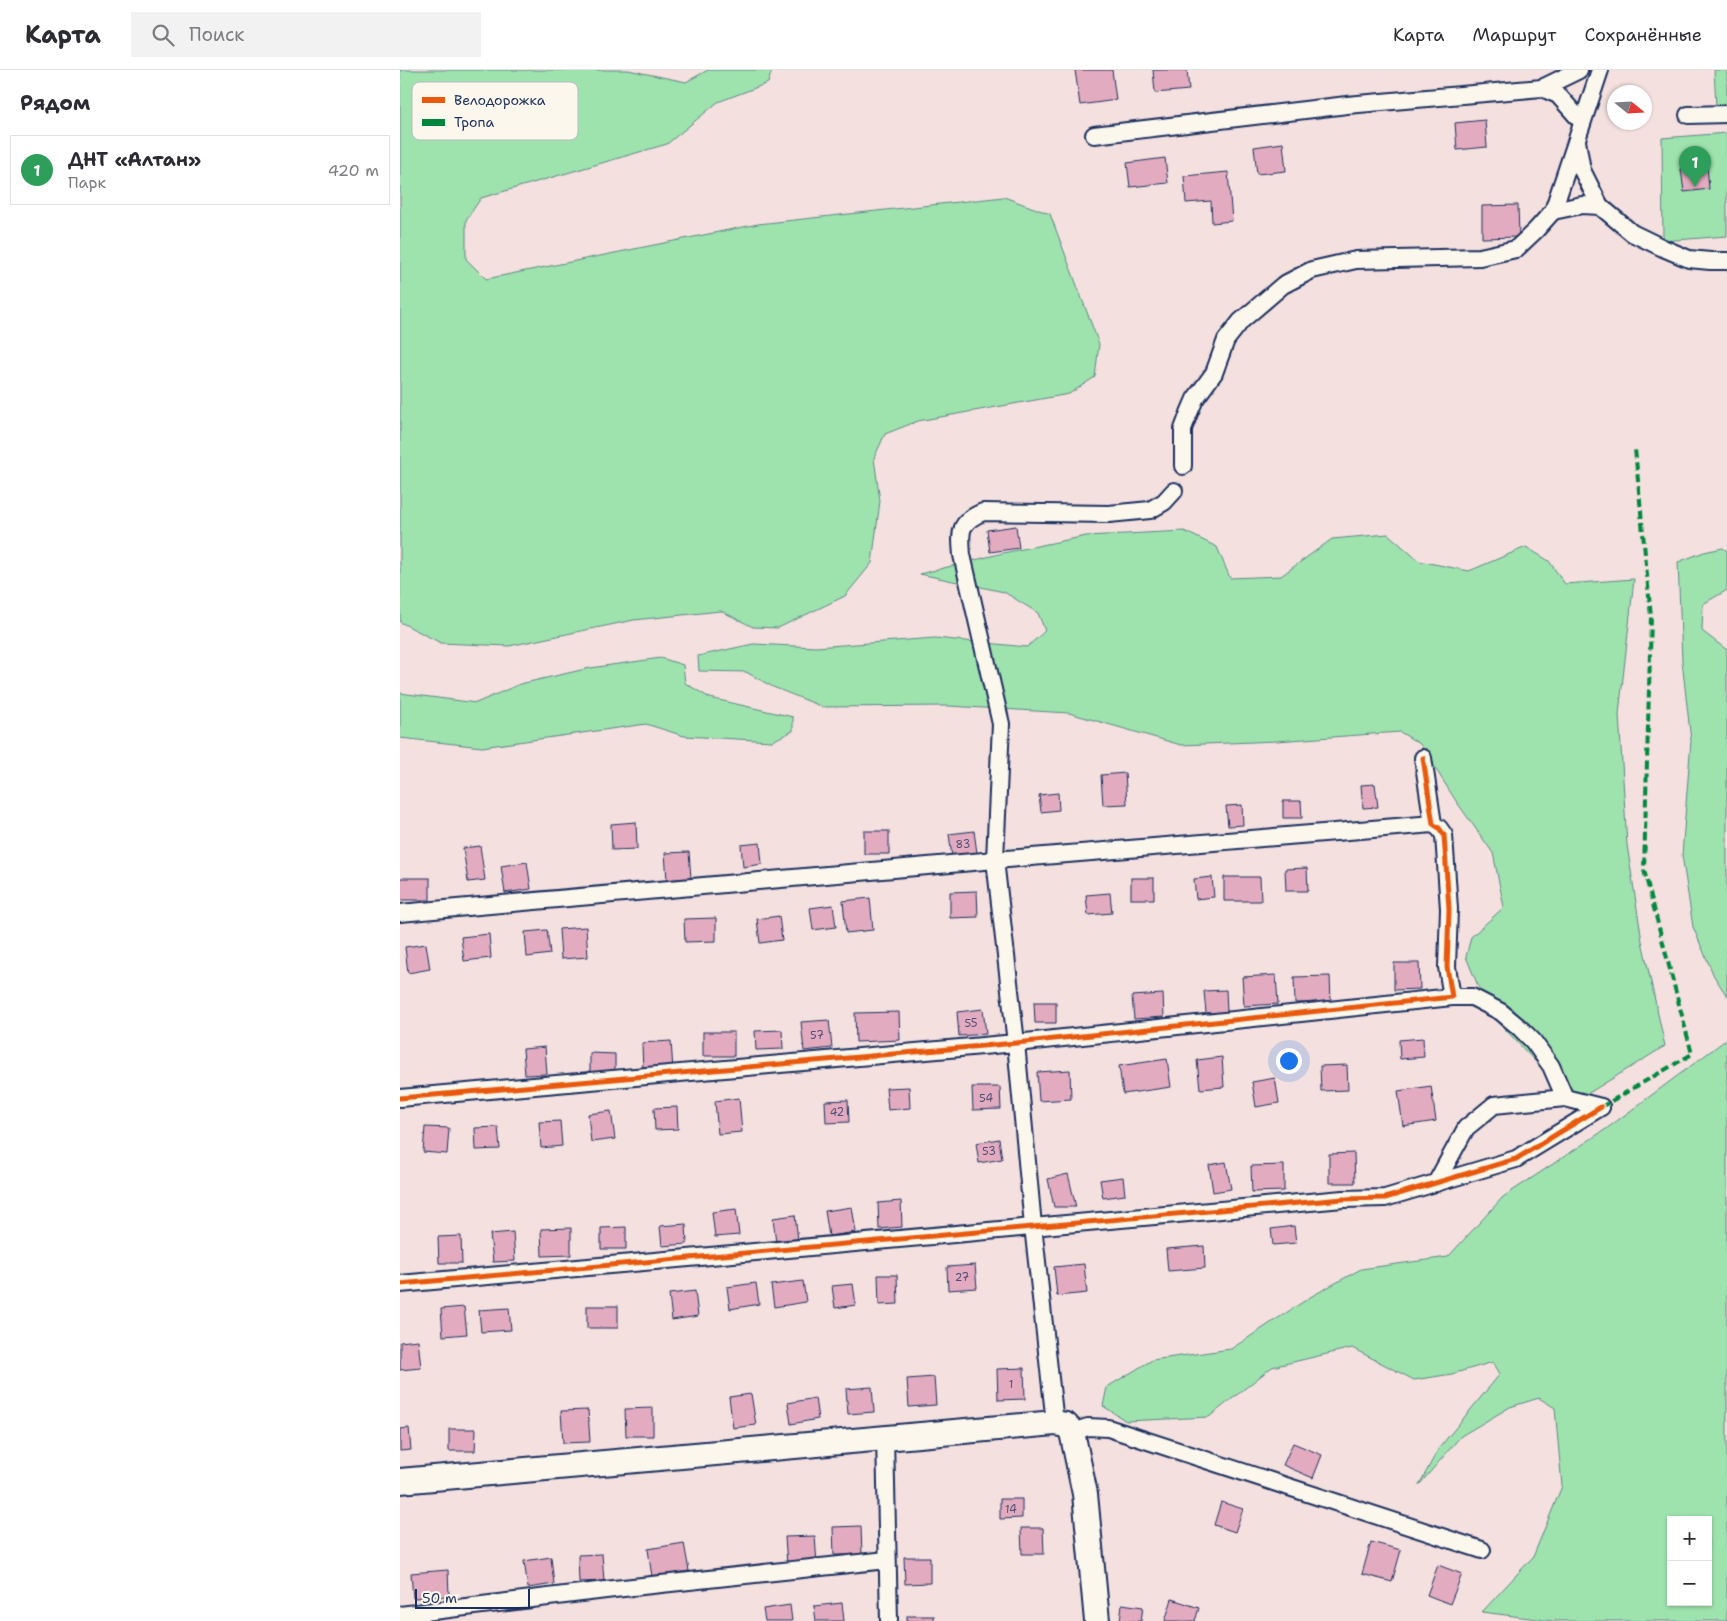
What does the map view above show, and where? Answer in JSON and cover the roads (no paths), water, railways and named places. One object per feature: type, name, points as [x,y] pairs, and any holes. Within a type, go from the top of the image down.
[{"type":"street","points":[[1094,135],[1347,105],[1542,88],[1579,70]]},
{"type":"street","points":[[1183,466],[1183,429],[1196,399],[1214,373],[1226,340],[1240,322],[1283,285],[1312,270],[1356,260],[1480,257],[1516,249],[1553,211],[1600,70]]},
{"type":"street","points":[[1542,88],[1558,95],[1582,122]]},
{"type":"street","points":[[1688,115],[1727,114]]},
{"type":"street","points":[[1576,139],[1582,170],[1600,206],[1632,233],[1689,259],[1727,261]]},
{"type":"street","points":[[1553,211],[1582,205],[1600,206]]},
{"type":"street","points":[[1097,1621],[1085,1494],[1064,1427],[1033,1226],[996,860],[1001,724],[962,555],[961,534],[965,524],[971,517],[983,512],[1109,514],[1150,510],[1164,502],[1174,491]]},
{"type":"street","points":[[1423,758],[1433,824]]},
{"type":"street","points":[[400,913],[996,860],[1433,824],[1444,835],[1449,910],[1446,967],[1452,997]]},
{"type":"street","points":[[400,1098],[1016,1044],[1452,997],[1472,997],[1501,1012],[1533,1041],[1551,1066],[1565,1098]]},
{"type":"street","points":[[400,1284],[1033,1226],[1343,1199],[1385,1198],[1436,1183],[1516,1159],[1601,1108],[1565,1098],[1494,1105],[1466,1128],[1436,1183]]},
{"type":"street","points":[[400,1481],[885,1437],[1064,1427],[1108,1428],[1482,1550]]},
{"type":"street","points":[[885,1437],[889,1621]]},
{"type":"street","points":[[400,1615],[614,1589],[887,1560]]},
{"type":"place","name":"ДНТ «Алтан»","points":[[1695,187]]}]
